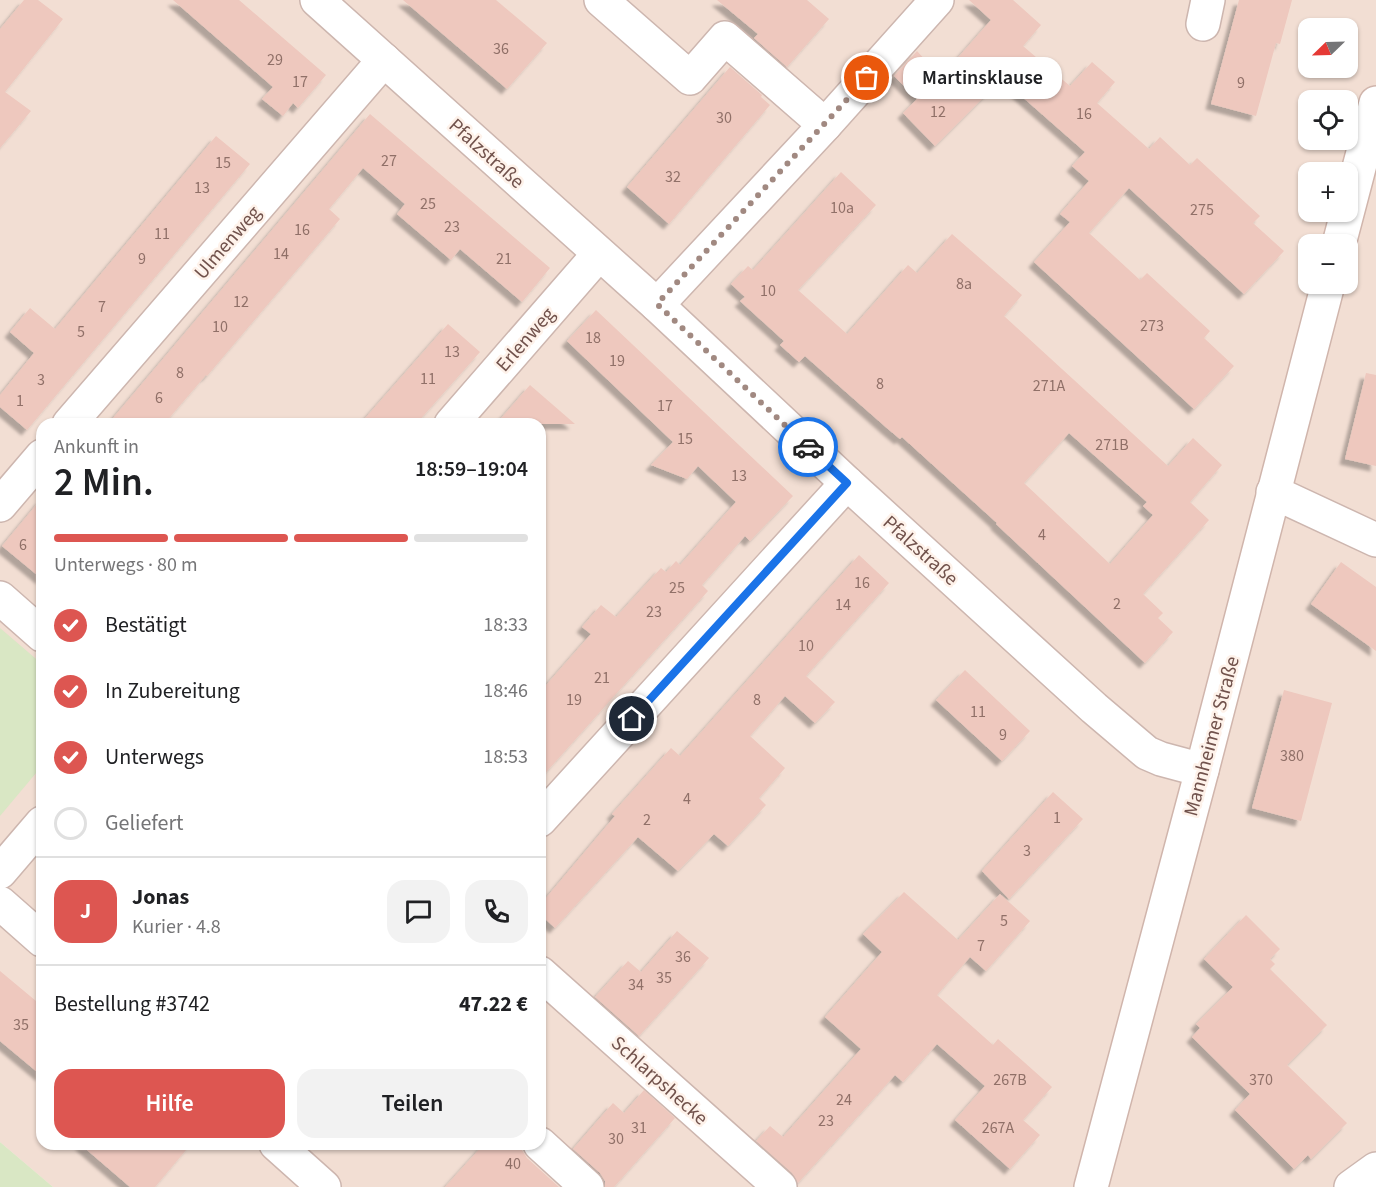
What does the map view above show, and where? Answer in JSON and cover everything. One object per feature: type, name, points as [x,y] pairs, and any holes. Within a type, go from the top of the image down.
[{"type":"street","name":"Pfalzstraße","points":[[317,0],[657,304],[847,483],[1094,708],[1147,753],[1202,770]]},
{"type":"street","points":[[601,0],[690,78],[724,38],[825,125]]},
{"type":"street","points":[[657,304],[825,125],[937,0]]},
{"type":"street","name":"Ulmenweg","points":[[74,418],[384,60]]},
{"type":"street","points":[[1342,234],[1376,103]]},
{"type":"street","name":"Erlenweg","points":[[456,418],[599,254]]},
{"type":"street","name":"Mannheimer Straße","points":[[1090,1187],[1202,770],[1325,294]]},
{"type":"street","points":[[0,505],[36,463]]},
{"type":"street","points":[[546,813],[847,483]]},
{"type":"street","points":[[1273,492],[1376,540]]},
{"type":"street","points":[[0,598],[36,630]]},
{"type":"street","points":[[0,872],[36,830]]},
{"type":"street","points":[[0,903],[36,935]]},
{"type":"street","name":"Schlarpshecke","points":[[546,978],[780,1187]]},
{"type":"street","points":[[546,1149],[587,1187]]},
{"type":"street","points":[[283,1150],[324,1187]]},
{"type":"street","points":[[1351,1187],[1376,1169]]},
{"type":"shaded area","points":[[0,0],[1376,0],[1376,1187],[53,1187],[0,1142]]},
{"type":"green space","points":[[0,628],[36,659],[36,773],[0,816]]},
{"type":"green space","points":[[0,1142],[53,1187],[0,1187]]},
{"type":"building","points":[[24,0],[38,0],[63,19],[5,92],[31,111],[0,148],[0,29]]},
{"type":"building","points":[[173,0],[239,0],[326,75],[298,108],[293,103],[283,116],[262,99],[273,87]]},
{"type":"building","points":[[403,0],[496,0],[547,43],[507,89]]},
{"type":"building","points":[[717,0],[807,0],[829,19],[787,67],[754,38],[758,34]]},
{"type":"building","points":[[969,0],[1013,0],[1041,25],[1023,46],[1070,86],[1092,62],[1115,82],[1097,103],[1149,149],[1160,137],[1190,165],[1197,158],[1260,216],[1253,223],[1284,251],[1244,294],[1129,188],[1089,233],[1140,280],[1147,273],[1210,331],[1204,338],[1234,366],[1194,409],[1034,262],[1070,222],[1060,214],[1089,181],[1072,166],[1085,152],[1002,79],[935,146],[903,113],[917,99],[894,76],[917,51],[941,77],[991,20]]},
{"type":"building","points":[[1239,0],[1292,0],[1280,44],[1276,43],[1256,116],[1211,104]]},
{"type":"building","points":[[730,67],[770,105],[669,224],[627,187]]},
{"type":"building","points":[[370,114],[550,268],[522,302],[460,249],[451,260],[397,214],[405,204],[363,168],[329,209],[340,219],[169,418],[113,418]]},
{"type":"building","points":[[216,136],[250,164],[27,430],[0,407],[0,395],[34,353],[10,332],[30,308],[55,329]]},
{"type":"building","points":[[841,172],[876,205],[798,290],[847,334],[908,265],[917,273],[952,234],[1022,295],[1004,316],[1168,466],[1193,438],[1222,465],[1190,502],[1209,520],[1143,594],[1163,613],[1158,618],[1173,632],[1145,663],[902,437],[900,439],[888,429],[805,356],[799,362],[780,345],[784,341],[740,301],[745,297],[731,284],[748,266],[753,270]],"holes":[[[1069,433],[1147,502],[1143,506],[1153,515],[1110,564],[1024,483]]]},
{"type":"building","points":[[596,310],[793,496],[750,541],[745,536],[702,585],[708,591],[546,772],[546,685],[591,634],[582,627],[601,605],[616,617],[661,568],[666,572],[676,561],[680,565],[736,502],[698,466],[687,479],[651,465],[673,442],[567,341]]},
{"type":"building","points":[[448,324],[480,352],[421,418],[365,418]]},
{"type":"building","points":[[1366,373],[1376,375],[1376,466],[1345,459]]},
{"type":"building","points":[[530,385],[575,424],[546,424],[546,418],[501,418]]},
{"type":"building","points":[[36,505],[36,574],[2,546]]},
{"type":"building","points":[[859,555],[889,583],[806,676],[835,702],[815,723],[785,696],[750,736],[785,768],[759,798],[766,805],[728,846],[714,834],[678,871],[638,837],[555,928],[546,920],[546,898],[615,816],[612,814],[671,748],[680,756]]},
{"type":"building","points":[[1341,562],[1376,587],[1376,651],[1311,604]]},
{"type":"building","points":[[965,670],[1030,731],[1002,761],[936,700]]},
{"type":"building","points":[[1284,690],[1332,703],[1301,821],[1252,808]]},
{"type":"building","points":[[1053,792],[1083,819],[1009,899],[982,871]]},
{"type":"building","points":[[904,892],[958,940],[1000,894],[1030,921],[986,971],[970,957],[937,995],[993,1045],[998,1039],[1052,1087],[1023,1120],[1040,1135],[1010,1169],[955,1120],[985,1086],[937,1044],[903,1082],[895,1075],[798,1183],[792,1173],[756,1141],[770,1126],[783,1137],[861,1049],[825,1017],[882,952],[863,934]]},
{"type":"building","points":[[1246,915],[1280,949],[1270,959],[1275,964],[1270,969],[1327,1025],[1287,1065],[1347,1123],[1311,1159],[1308,1155],[1294,1169],[1235,1110],[1250,1094],[1192,1037],[1200,1028],[1196,1024],[1233,987],[1204,959]]},
{"type":"building","points":[[677,931],[709,958],[639,1036],[595,997],[628,961],[641,972]]},
{"type":"building","points":[[0,971],[36,1001],[36,1071],[0,1041]]},
{"type":"building","points":[[644,1090],[675,1118],[614,1187],[605,1187],[605,1181],[600,1173],[573,1149],[613,1103],[624,1113]]},
{"type":"building","points":[[87,1150],[186,1150],[155,1187],[130,1187]]},
{"type":"building","points":[[479,1150],[522,1150],[527,1158],[559,1187],[445,1187]]},
{"type":"way so far","points":[[808,447],[657,304],[867,78]]},
{"type":"place","name":"Martinsklause","points":[[867,78]]},
{"type":"route","points":[[632,719],[847,483],[808,447]]}]
